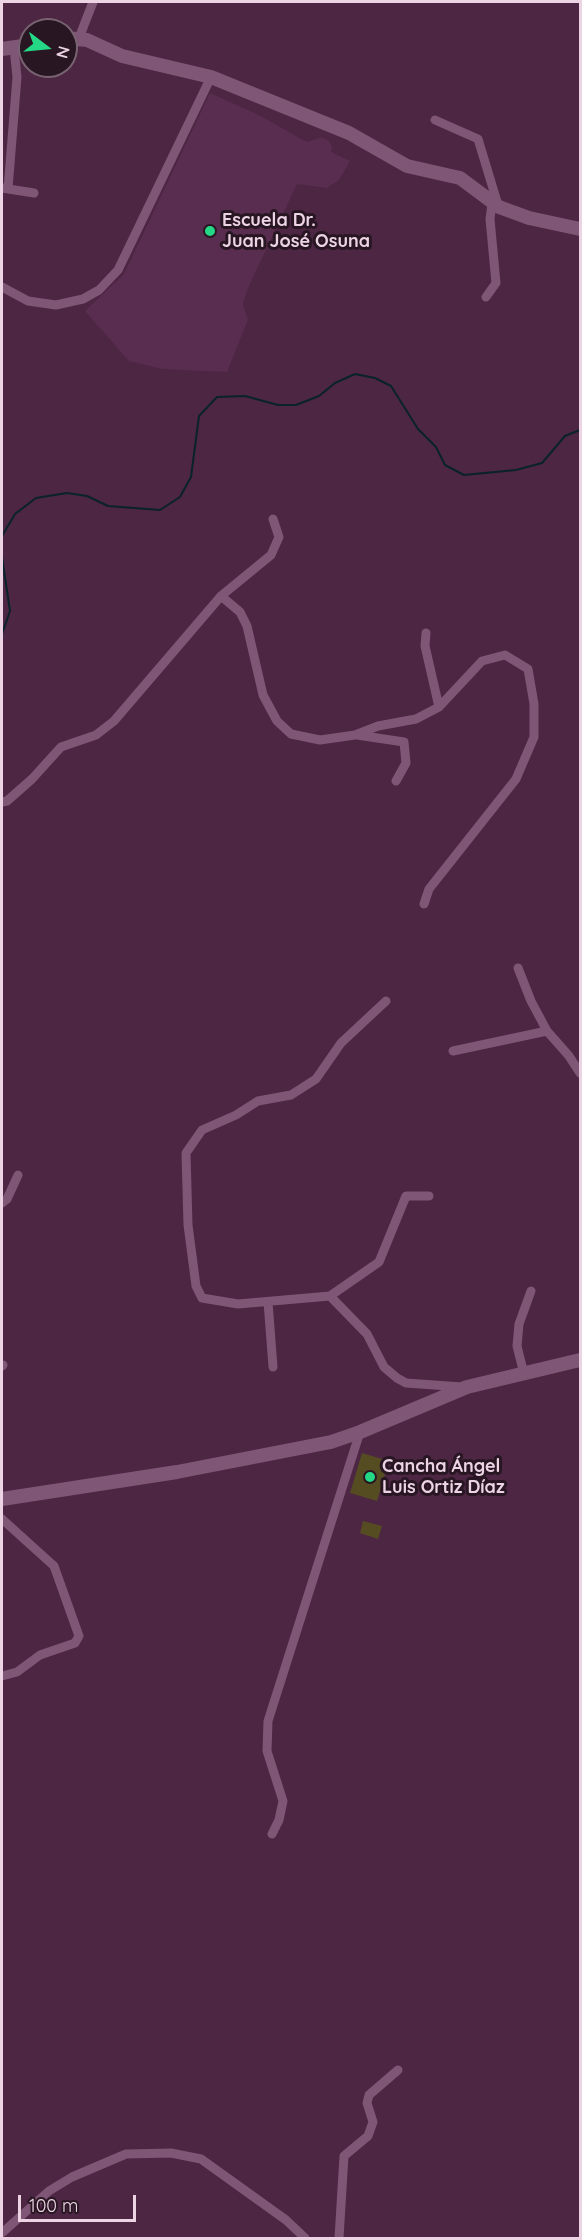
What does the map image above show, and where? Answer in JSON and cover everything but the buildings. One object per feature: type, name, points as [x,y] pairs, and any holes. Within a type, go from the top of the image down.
[{"type":"street","points":[[78,29],[93,2]]},
{"type":"street","points":[[78,40],[122,56],[211,77],[352,134],[407,166],[460,178],[495,206],[529,218],[580,230]]},
{"type":"street","points":[[8,48],[16,77],[5,189],[34,193]]},
{"type":"street","points":[[2,287],[28,301],[56,304],[83,298],[99,290],[118,270],[211,77]]},
{"type":"street","points":[[435,120],[478,139],[495,206],[489,219],[496,283],[486,297]]},
{"type":"street","points":[[2,802],[7,801],[32,779],[61,747],[96,735],[114,721],[221,596],[271,555],[279,537],[273,519]]},
{"type":"street","points":[[221,596],[240,612],[247,626],[263,695],[276,720],[291,735],[320,740],[355,735],[378,726],[416,719],[439,707],[482,661],[505,655],[528,669],[534,704],[534,737],[516,779],[429,889],[424,904]]},
{"type":"street","points":[[426,633],[425,646],[439,707]]},
{"type":"street","points":[[355,735],[404,742],[406,763],[396,781]]},
{"type":"street","points":[[518,968],[531,1001],[547,1031],[569,1056],[580,1073]]},
{"type":"street","points":[[386,1001],[341,1043],[316,1079],[291,1095],[258,1101],[236,1115],[202,1130],[186,1153],[188,1225],[196,1286],[202,1298],[238,1304],[330,1296],[379,1262],[406,1196],[429,1196]]},
{"type":"street","points":[[453,1051],[547,1031]]},
{"type":"street","points":[[2,1203],[7,1199],[18,1175]]},
{"type":"street","points":[[524,1374],[517,1346],[519,1324],[531,1291]]},
{"type":"street","points":[[330,1296],[367,1334],[384,1367],[406,1383],[467,1387]]},
{"type":"street","points":[[268,1302],[273,1368]]},
{"type":"street","points":[[2,1499],[177,1472],[321,1444],[360,1432],[467,1387],[580,1360]]},
{"type":"street","points":[[272,1834],[279,1820],[283,1801],[267,1751],[268,1721],[360,1432]]},
{"type":"street","points":[[2,1519],[54,1566],[79,1636],[75,1643],[40,1655],[17,1672],[2,1676]]},
{"type":"street","points":[[339,2238],[344,2156],[368,2136],[373,2122],[367,2103],[369,2095],[398,2070]]},
{"type":"street","points":[[2,2233],[50,2191],[72,2177],[126,2154],[171,2153],[201,2159],[286,2220],[305,2238]]},
{"type":"shaded area","name":"Escuela Dr. Juan José Osuna","points":[[210,93],[261,116],[308,142],[321,137],[329,141],[332,147],[331,152],[350,161],[339,180],[327,188],[297,184],[248,288],[243,304],[248,320],[227,372],[162,369],[129,361],[85,311],[124,274]]},
{"type":"shaded area","name":"Cancha Ángel Luis Ortiz Díaz","points":[[362,1453],[389,1461],[377,1501],[350,1493]]},
{"type":"shaded area","points":[[363,1521],[382,1526],[378,1539],[360,1533]]},
{"type":"waterway","points":[[2,536],[15,514],[36,498],[67,493],[87,496],[108,506],[160,510],[180,497],[191,477],[199,416],[217,397],[245,396],[278,405],[296,405],[319,396],[335,383],[355,374],[375,378],[391,386],[418,429],[436,447],[445,465],[464,475],[516,470],[542,463],[565,436],[580,430]]},
{"type":"waterway","points":[[2,557],[10,611],[2,634]]},
{"type":"place","name":"Escuela Dr. Juan José Osuna","points":[[210,231]]},
{"type":"place","name":"Cancha Ángel Luis Ortiz Díaz","points":[[370,1477]]}]
